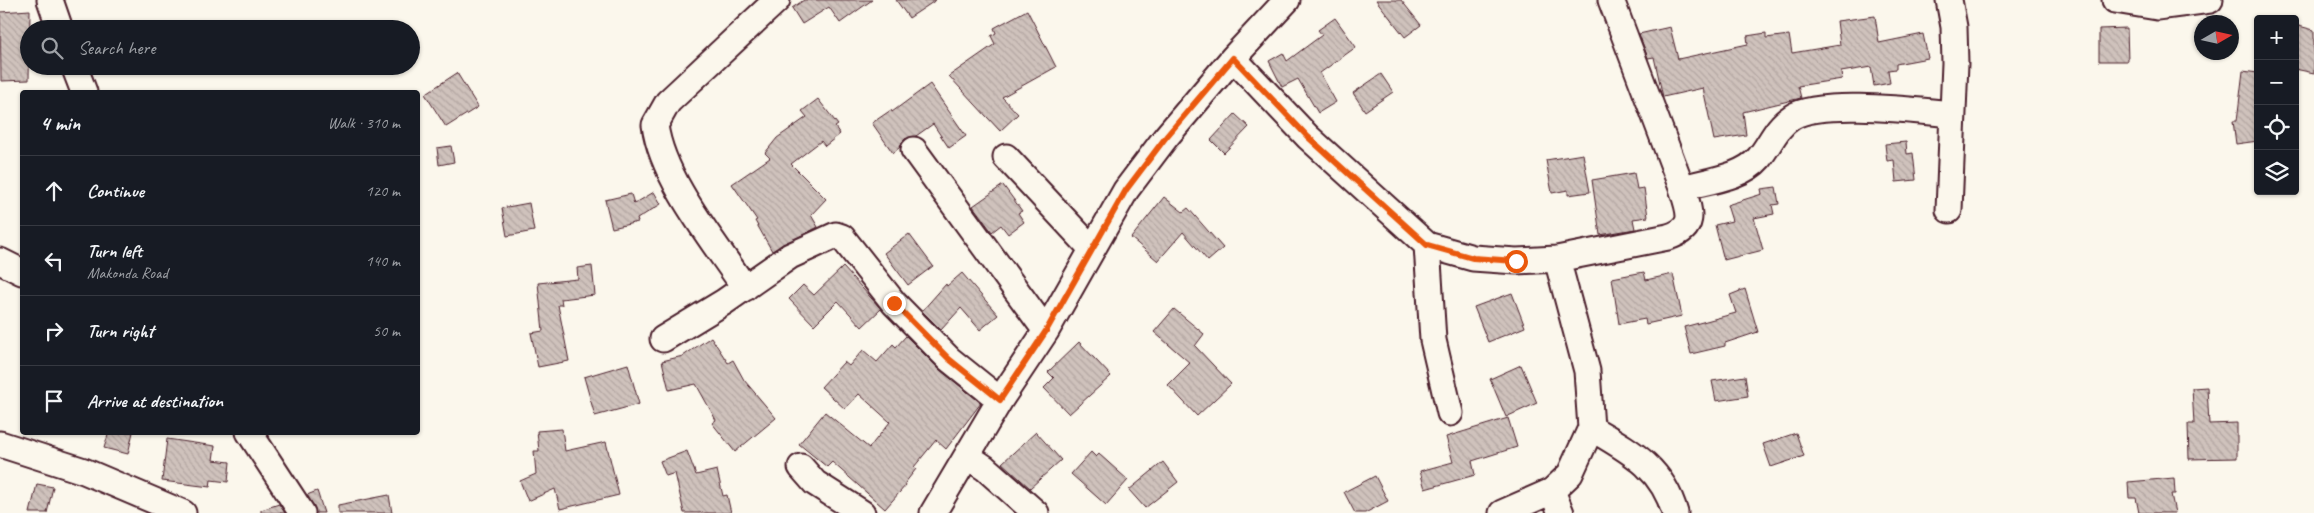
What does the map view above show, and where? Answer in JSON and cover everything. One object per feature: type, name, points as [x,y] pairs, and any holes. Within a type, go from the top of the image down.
[{"type":"street","points":[[50,0],[57,20]]},
{"type":"street","points":[[745,288],[686,200],[665,162],[655,125],[668,102],[777,0]]},
{"type":"street","points":[[933,513],[1000,400],[1046,331],[1126,190],[1166,137],[1233,58],[1287,0]]},
{"type":"street","points":[[1233,58],[1308,137],[1427,245],[1473,258],[1516,261],[1557,259],[1681,233],[1688,225],[1689,216],[1682,188],[1643,90],[1611,0]]},
{"type":"street","points":[[1949,0],[1954,36],[1952,165],[1949,210]]},
{"type":"street","points":[[2115,0],[2157,6],[2210,0]]},
{"type":"street","points":[[77,75],[83,90]]},
{"type":"street","points":[[1682,188],[1748,168],[1767,148],[1778,128],[1794,115],[1816,110],[1850,108],[1952,114]]},
{"type":"street","points":[[914,150],[1046,331]]},
{"type":"street","points":[[1006,158],[1092,249]]},
{"type":"street","points":[[663,339],[745,288],[790,256],[836,235],[842,237],[894,303],[949,359],[1000,400]]},
{"type":"street","points":[[1427,245],[1429,309],[1433,340],[1450,413]]},
{"type":"street","points":[[1502,513],[1556,502],[1591,428],[1587,371],[1557,259]]},
{"type":"street","points":[[0,261],[20,271]]},
{"type":"street","points":[[1591,428],[1635,454],[1654,472],[1667,488],[1675,513]]},
{"type":"street","points":[[251,435],[302,513]]},
{"type":"street","points":[[0,444],[84,471],[183,513]]},
{"type":"street","points":[[967,456],[985,468],[1036,513]]},
{"type":"street","points":[[801,467],[821,487],[862,513]]},
{"type":"building","points":[[804,0],[872,0],[840,23],[829,7],[802,24],[792,8]]},
{"type":"building","points":[[896,0],[936,0],[909,18]]},
{"type":"building","points":[[1376,0],[1401,0],[1421,25],[1405,37]]},
{"type":"building","points":[[30,10],[30,20],[20,20],[20,75],[29,75],[29,80],[1,81],[0,12]]},
{"type":"building","points":[[1027,10],[1056,67],[1002,97],[1018,114],[1000,131],[949,76],[995,44],[991,36],[996,33],[994,28]]},
{"type":"building","points":[[1875,16],[1879,43],[1923,34],[1928,58],[1896,64],[1896,69],[1888,70],[1890,83],[1874,86],[1871,67],[1841,72],[1842,79],[1798,86],[1801,98],[1743,112],[1746,135],[1714,140],[1703,88],[1663,97],[1654,57],[1648,58],[1639,34],[1670,27],[1678,59],[1748,44],[1747,36],[1766,33],[1766,38],[1789,35],[1792,53],[1840,45],[1837,21]]},
{"type":"building","points":[[1335,18],[1356,47],[1320,73],[1336,102],[1318,113],[1298,79],[1282,87],[1269,61],[1283,53],[1287,61],[1322,35],[1318,30]]},
{"type":"building","points":[[2299,26],[2314,30],[2314,73],[2299,70]]},
{"type":"building","points":[[2127,28],[2128,61],[2099,61],[2099,29]]},
{"type":"building","points":[[2243,71],[2254,72],[2254,142],[2236,144],[2233,121],[2237,121]]},
{"type":"building","points":[[457,73],[478,107],[446,127],[425,94]]},
{"type":"building","points":[[1381,74],[1393,92],[1365,111],[1353,93]]},
{"type":"building","points":[[930,84],[966,136],[949,148],[933,124],[916,136],[905,139],[893,153],[872,123],[891,110],[892,112]]},
{"type":"building","points":[[818,99],[838,125],[835,127],[840,134],[825,146],[821,141],[791,164],[826,199],[811,215],[818,227],[772,251],[755,221],[757,220],[732,184],[770,158],[765,153],[777,138],[807,117],[802,111]]},
{"type":"building","points":[[1235,114],[1249,127],[1224,153],[1211,140]]},
{"type":"building","points":[[1906,142],[1907,154],[1913,153],[1916,180],[1896,182],[1894,160],[1887,161],[1885,144]]},
{"type":"building","points":[[451,146],[454,162],[439,165],[437,148]]},
{"type":"building","points":[[1583,154],[1590,192],[1568,195],[1568,190],[1552,193],[1546,160]]},
{"type":"building","points":[[1634,173],[1637,189],[1644,188],[1648,217],[1633,219],[1635,229],[1600,235],[1592,180]]},
{"type":"building","points":[[1003,185],[1022,211],[1018,213],[1024,222],[1008,234],[1001,225],[992,232],[973,206]]},
{"type":"building","points":[[1776,187],[1779,204],[1772,205],[1774,214],[1754,218],[1763,250],[1724,260],[1715,225],[1732,221],[1727,205],[1762,194],[1761,189]]},
{"type":"building","points":[[654,192],[661,204],[637,219],[638,222],[612,228],[605,200],[631,194],[634,204]]},
{"type":"building","points":[[1164,197],[1183,212],[1188,208],[1223,248],[1208,261],[1183,232],[1158,261],[1131,238]]},
{"type":"building","points":[[529,203],[534,231],[507,236],[502,208]]},
{"type":"building","points":[[909,234],[933,266],[908,285],[884,253]]},
{"type":"building","points":[[592,266],[595,295],[561,299],[562,305],[558,305],[569,361],[538,367],[531,333],[543,331],[538,283],[578,279],[577,268]]},
{"type":"building","points":[[843,267],[881,309],[862,327],[838,301],[814,325],[789,299],[803,285],[814,295]]},
{"type":"building","points":[[1644,272],[1646,280],[1673,274],[1682,316],[1646,324],[1645,319],[1619,324],[1612,278]]},
{"type":"building","points":[[962,273],[998,315],[980,330],[961,308],[941,330],[922,311],[946,284],[947,286]]},
{"type":"building","points":[[1745,289],[1758,332],[1725,343],[1725,346],[1691,354],[1684,327],[1736,313],[1730,295]]},
{"type":"building","points":[[1512,293],[1525,327],[1488,342],[1474,307]]},
{"type":"building","points":[[1174,309],[1204,334],[1195,346],[1231,384],[1197,416],[1168,385],[1190,363],[1154,332]]},
{"type":"building","points":[[906,336],[940,370],[981,403],[946,449],[936,440],[914,467],[916,469],[905,483],[906,485],[885,509],[832,462],[827,467],[799,444],[825,412],[869,448],[890,422],[859,394],[845,409],[821,387],[844,362],[849,366],[863,350],[877,362],[893,344],[896,347]]},
{"type":"building","points":[[711,337],[728,363],[733,360],[744,380],[776,418],[735,452],[712,423],[716,420],[696,384],[669,390],[662,361],[683,356]]},
{"type":"building","points":[[1079,342],[1111,376],[1069,414],[1044,388],[1054,378],[1048,372]]},
{"type":"building","points":[[628,364],[639,404],[595,416],[584,377]]},
{"type":"building","points":[[1521,365],[1537,403],[1506,417],[1490,379]]},
{"type":"building","points":[[1745,376],[1748,396],[1716,401],[1712,381]]},
{"type":"building","points":[[2207,387],[2209,424],[2237,423],[2237,458],[2189,459],[2188,424],[2194,424],[2192,388]]},
{"type":"building","points":[[1508,418],[1517,447],[1472,461],[1475,475],[1425,489],[1420,471],[1453,462],[1446,437]]},
{"type":"building","points":[[562,429],[565,451],[606,442],[619,495],[560,509],[555,489],[528,501],[520,481],[536,474],[534,451],[539,451],[537,431]]},
{"type":"building","points":[[1036,432],[1061,460],[1030,488],[1002,463]]},
{"type":"building","points":[[1796,433],[1804,456],[1771,467],[1763,444]]},
{"type":"building","points":[[108,435],[132,435],[128,454],[104,448]]},
{"type":"building","points":[[167,439],[215,446],[213,460],[230,462],[228,482],[211,480],[210,487],[162,481]]},
{"type":"building","points":[[687,451],[696,475],[717,470],[723,496],[727,495],[731,513],[684,513],[675,473],[666,476],[660,461]]},
{"type":"building","points":[[1091,452],[1096,457],[1099,454],[1128,480],[1106,505],[1071,474]]},
{"type":"building","points":[[1163,462],[1178,482],[1145,508],[1129,490]]},
{"type":"building","points":[[1375,476],[1388,501],[1365,513],[1355,513],[1344,492]]},
{"type":"building","points":[[2174,478],[2175,494],[2171,494],[2175,513],[2139,513],[2136,498],[2129,498],[2128,482]]},
{"type":"building","points":[[37,484],[53,487],[47,513],[30,513]]},
{"type":"building","points":[[317,491],[324,513],[316,513],[307,495]]},
{"type":"building","points":[[389,495],[392,513],[338,513],[338,505]]},
{"type":"building","points":[[279,504],[285,513],[261,513],[261,510]]},
{"type":"route","points":[[894,303],[949,359],[1000,400],[1046,331],[1126,190],[1166,137],[1233,58],[1308,137],[1369,192],[1394,218],[1427,245],[1473,258],[1516,261]]}]
